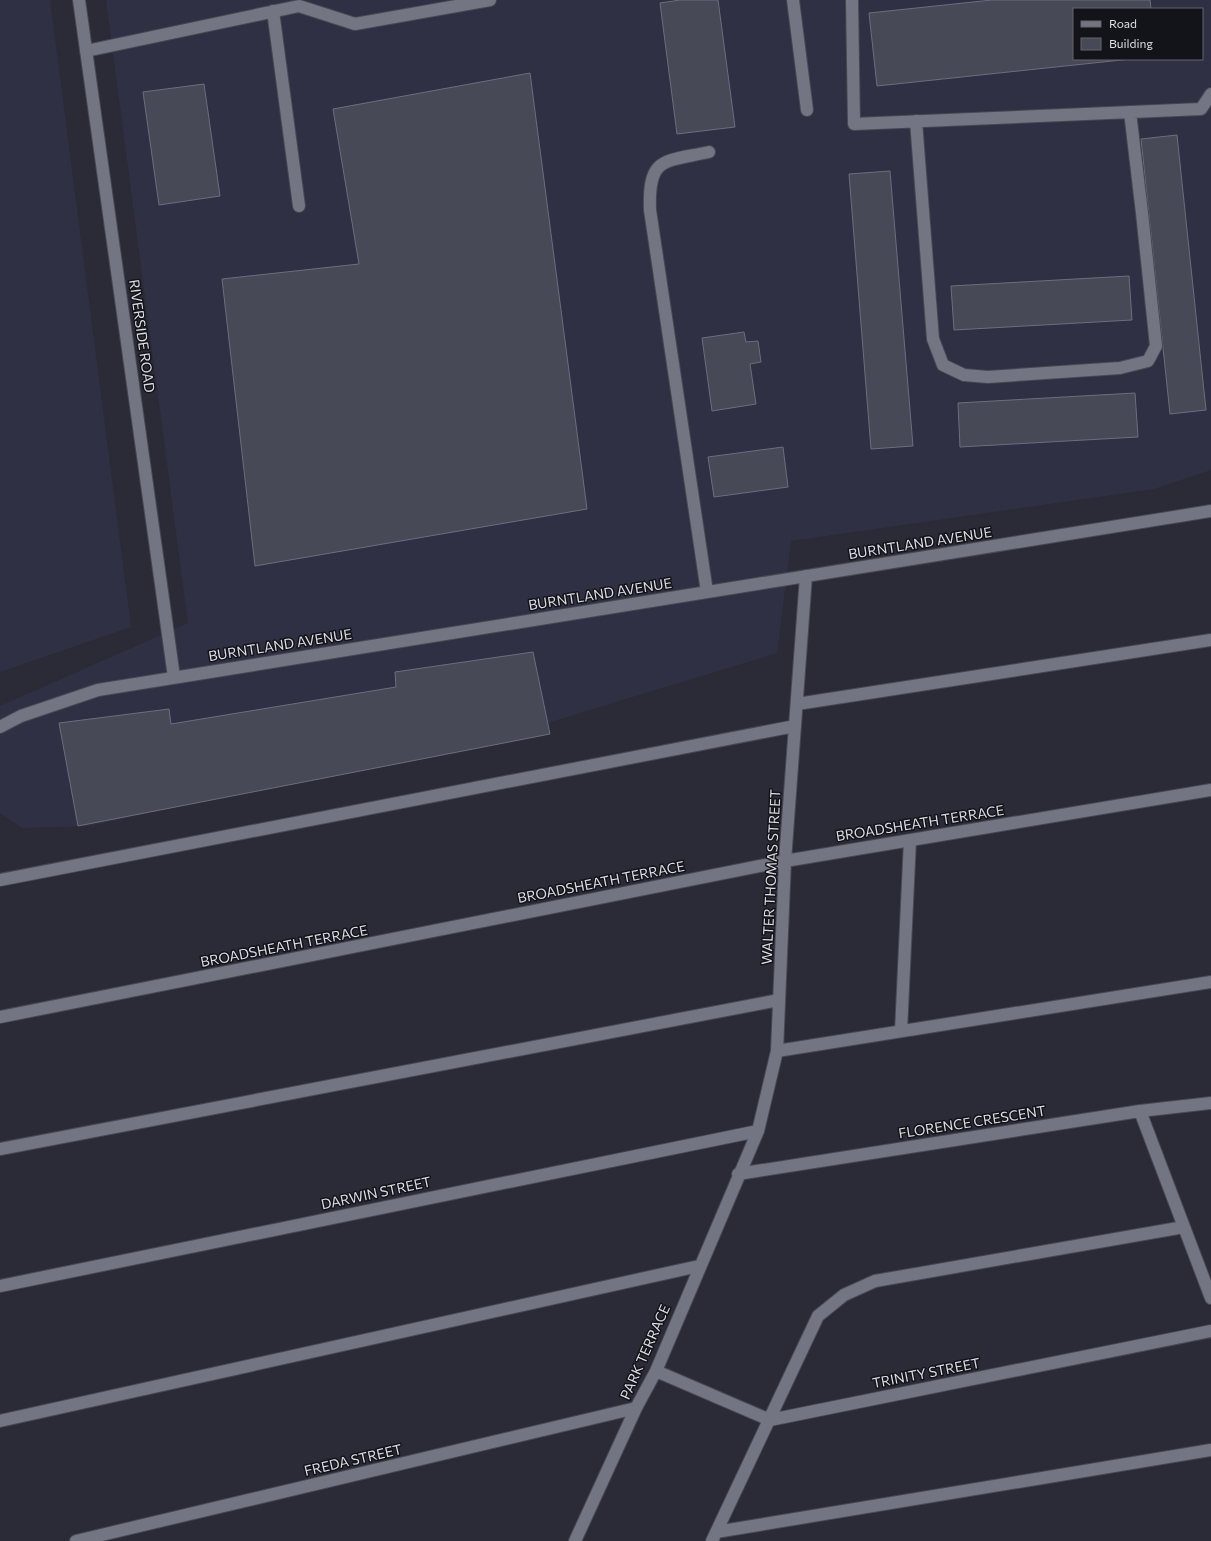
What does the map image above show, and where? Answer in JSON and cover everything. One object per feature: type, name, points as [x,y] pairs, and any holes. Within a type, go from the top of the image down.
[{"type":"street","name":"RIVERSIDE ROAD","points":[[79,0],[174,677]]},
{"type":"street","points":[[86,51],[274,11],[301,3],[355,24],[490,0]]},
{"type":"street","points":[[793,0],[807,110]]},
{"type":"street","points":[[852,0],[854,124],[1201,109],[1211,94]]},
{"type":"street","points":[[274,11],[299,206]]},
{"type":"street","points":[[916,122],[933,338],[943,365],[964,375],[988,377],[1120,368],[1148,361],[1156,346],[1130,112]]},
{"type":"street","points":[[707,592],[650,210],[650,188],[655,171],[667,161],[709,152]]},
{"type":"street","name":"BURNTLAND AVENUE","points":[[0,727],[21,716],[98,690],[1211,511]]},
{"type":"street","name":"WALTER THOMAS STREET","points":[[738,1174],[758,1131],[777,1051],[785,861],[806,576]]},
{"type":"street","points":[[797,704],[1211,640]]},
{"type":"street","points":[[0,880],[795,726]]},
{"type":"street","name":"BROADSHEATH TERRACE","points":[[0,1017],[785,861],[1211,790]]},
{"type":"street","points":[[901,1031],[910,840]]},
{"type":"street","points":[[777,1051],[1211,982]]},
{"type":"street","points":[[0,1149],[779,1000]]},
{"type":"street","name":"FLORENCE CRESCENT","points":[[738,1174],[1140,1111],[1211,1103]]},
{"type":"street","points":[[1140,1111],[1211,1298]]},
{"type":"street","name":"DARWIN STREET","points":[[0,1286],[758,1131]]},
{"type":"street","name":"PARK TERRACE","points":[[575,1541],[636,1408],[656,1371],[738,1174]]},
{"type":"street","points":[[714,1537],[818,1316],[844,1295],[875,1281],[1184,1227]]},
{"type":"street","points":[[0,1421],[699,1266]]},
{"type":"street","name":"TRINITY STREET","points":[[770,1420],[1211,1331]]},
{"type":"street","points":[[656,1371],[770,1420]]},
{"type":"street","name":"FREDA STREET","points":[[76,1541],[636,1408]]},
{"type":"street","points":[[714,1537],[1211,1450]]},
{"type":"shaded area","points":[[0,0],[50,0],[131,627],[0,672]]},
{"type":"shaded area","points":[[106,0],[1211,0],[1211,470],[1154,489],[791,541],[777,653],[531,728],[90,826],[22,828],[0,813],[0,706],[188,623]]},
{"type":"building","points":[[680,0],[718,0],[735,127],[677,134],[660,3]]},
{"type":"building","points":[[992,0],[1150,0],[1151,8],[1073,8],[1073,60],[1122,60],[877,86],[869,13]]},
{"type":"building","points":[[530,73],[587,509],[255,566],[222,279],[359,264],[333,109]]},
{"type":"building","points":[[204,84],[220,196],[159,205],[143,92]]},
{"type":"building","points":[[1177,135],[1206,410],[1170,414],[1141,139]]},
{"type":"building","points":[[890,171],[913,446],[871,449],[849,174]]},
{"type":"building","points":[[1129,276],[1132,320],[954,330],[951,286]]},
{"type":"building","points":[[744,332],[746,342],[758,341],[761,362],[750,364],[756,404],[712,411],[702,338]]},
{"type":"building","points":[[1135,393],[1138,437],[960,447],[958,403]]},
{"type":"building","points":[[783,447],[788,487],[714,497],[708,457]]},
{"type":"building","points":[[533,652],[550,734],[78,826],[59,723],[169,709],[171,724],[396,687],[395,672]]}]
